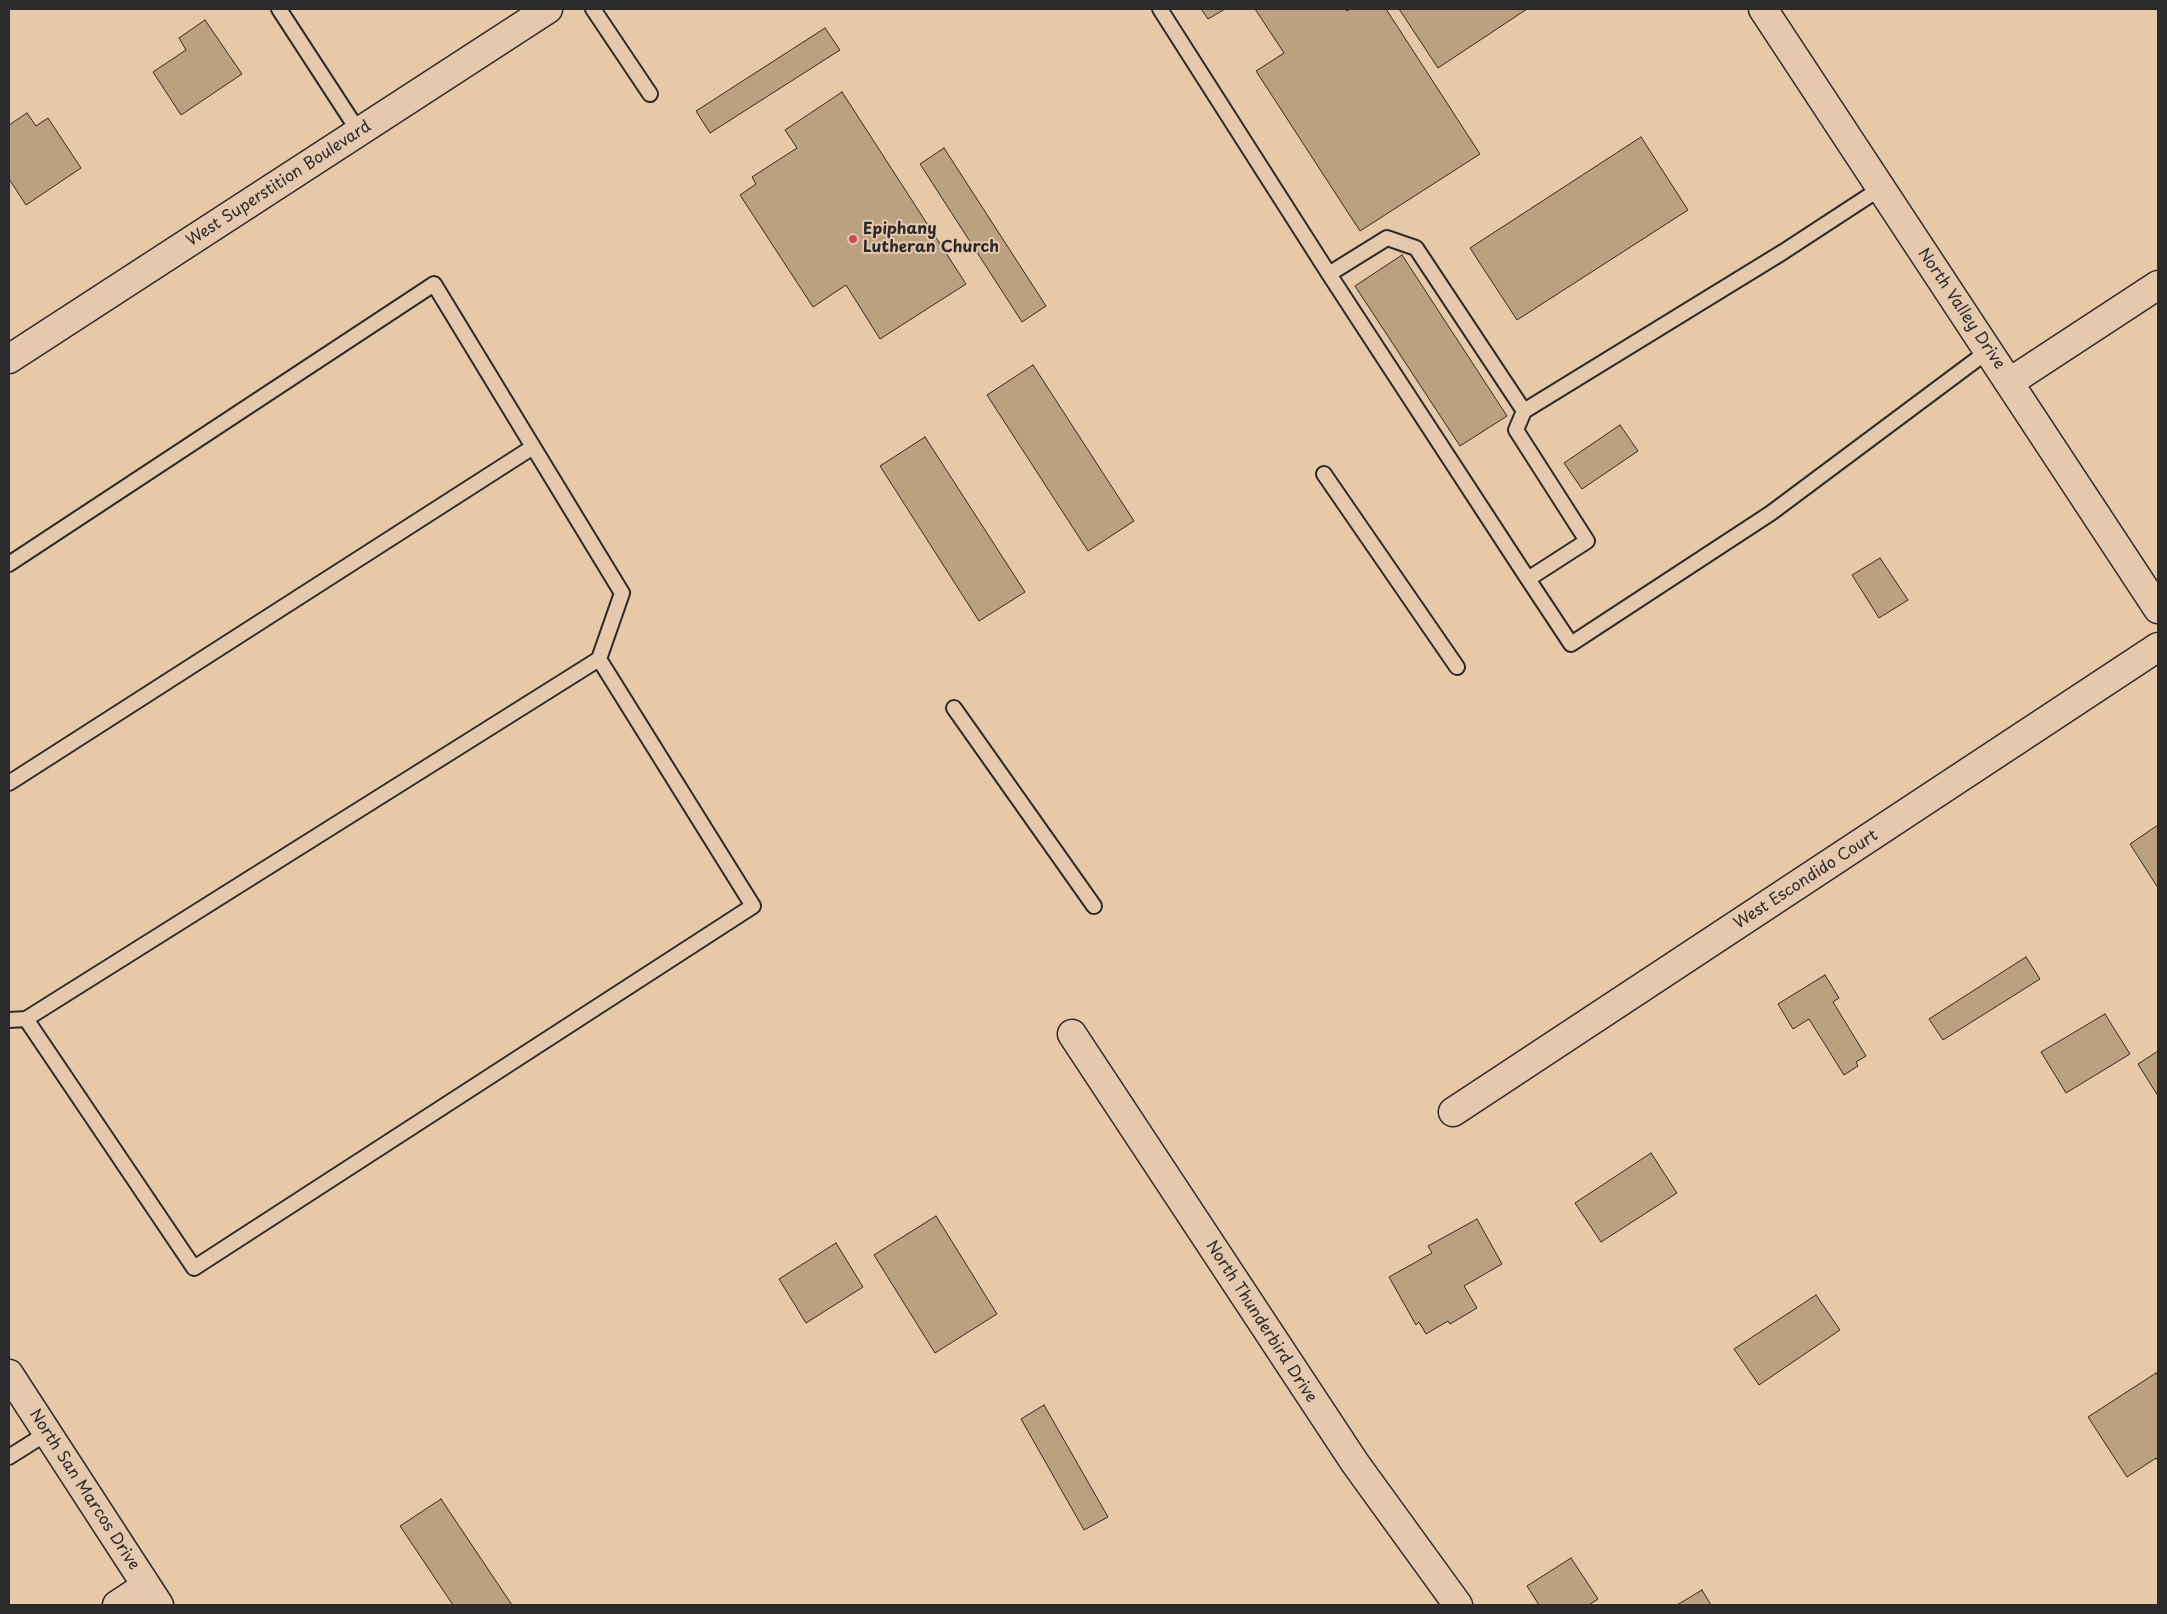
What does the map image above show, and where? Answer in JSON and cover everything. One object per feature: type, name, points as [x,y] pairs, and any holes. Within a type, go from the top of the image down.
[{"type":"street","name":"West Superstition Boulevard","points":[[11,353],[359,132],[548,9]]},
{"type":"street","name":"North Valley Drive","points":[[1763,9],[2158,609]]},
{"type":"street","points":[[2010,382],[2158,286]]},
{"type":"street","name":"West Escondido Court","points":[[1453,1112],[2158,647]]},
{"type":"street","name":"North Thunderbird Drive","points":[[1072,1034],[1355,1464],[1458,1605]]},
{"type":"street","name":"North San Marcos Drive","points":[[9,1374],[153,1596]]},
{"type":"street","points":[[117,1605],[153,1596]]},
{"type":"lane","points":[[279,9],[359,132]]},
{"type":"lane","points":[[593,9],[650,94]]},
{"type":"lane","points":[[1160,9],[1329,274],[1571,644],[1771,513],[1988,351]]},
{"type":"lane","points":[[1528,579],[1587,541],[1516,430],[1524,411],[1783,252],[1881,188]]},
{"type":"lane","points":[[1329,274],[1388,238],[1416,248],[1524,411]]},
{"type":"lane","points":[[9,564],[434,284],[622,593],[599,660],[26,1019],[9,1020]]},
{"type":"lane","points":[[9,783],[533,448]]},
{"type":"lane","points":[[1324,474],[1457,667]]},
{"type":"lane","points":[[26,1019],[194,1268],[753,906],[599,660]]},
{"type":"lane","points":[[954,708],[1094,906]]},
{"type":"lane","points":[[9,1457],[47,1433]]},
{"type":"building","points":[[1201,9],[1225,9],[1208,19]]},
{"type":"building","points":[[1255,9],[1345,9],[1347,11],[1350,9],[1386,9],[1480,154],[1360,231],[1256,71],[1284,53]]},
{"type":"building","points":[[1399,9],[1527,9],[1438,68]]},
{"type":"building","points":[[205,20],[242,74],[181,115],[153,72],[186,50],[179,38]]},
{"type":"building","points":[[825,28],[840,50],[710,133],[696,111]]},
{"type":"building","name":"Epiphany Lutheran Church","points":[[842,92],[966,284],[880,339],[846,285],[813,307],[740,195],[756,184],[752,177],[797,148],[785,130]]},
{"type":"building","points":[[27,113],[36,126],[48,118],[81,168],[26,205],[9,179],[9,125]]},
{"type":"building","points":[[1641,137],[1688,210],[1517,320],[1470,248]]},
{"type":"building","points":[[944,148],[1046,306],[1022,322],[920,164]]},
{"type":"building","points":[[1402,255],[1507,416],[1460,446],[1355,286]]},
{"type":"building","points":[[1033,365],[1134,521],[1088,551],[987,395]]},
{"type":"building","points":[[1620,425],[1638,451],[1582,489],[1564,463]]},
{"type":"building","points":[[925,437],[1025,592],[979,621],[880,466]]},
{"type":"building","points":[[1880,558],[1908,600],[1879,618],[1852,575]]},
{"type":"building","points":[[2158,825],[2158,888],[2130,844]]},
{"type":"building","points":[[2026,957],[2040,979],[1943,1040],[1929,1019]]},
{"type":"building","points":[[1825,975],[1839,998],[1833,1002],[1866,1056],[1856,1062],[1858,1066],[1844,1075],[1809,1019],[1793,1029],[1778,1004]]},
{"type":"building","points":[[2105,1014],[2130,1054],[2066,1093],[2041,1052]]},
{"type":"building","points":[[2158,1051],[2158,1096],[2138,1064]]},
{"type":"building","points":[[1651,1153],[1677,1193],[1601,1242],[1575,1203]]},
{"type":"building","points":[[936,1216],[997,1314],[935,1353],[874,1255]]},
{"type":"building","points":[[1477,1219],[1502,1264],[1464,1286],[1477,1308],[1450,1324],[1448,1321],[1426,1334],[1419,1322],[1416,1325],[1389,1277],[1432,1253],[1428,1246]]},
{"type":"building","points":[[836,1243],[863,1287],[806,1323],[779,1279]]},
{"type":"building","points":[[1816,1295],[1840,1330],[1759,1385],[1734,1349]]},
{"type":"building","points":[[2156,1373],[2158,1376],[2158,1461],[2156,1458],[2127,1477],[2088,1417]]},
{"type":"building","points":[[1044,1405],[1108,1517],[1084,1530],[1021,1419]]},
{"type":"building","points":[[441,1499],[512,1605],[453,1605],[400,1526]]},
{"type":"building","points":[[1571,1558],[1598,1599],[1589,1605],[1539,1605],[1527,1586]]},
{"type":"building","points":[[1702,1590],[1711,1605],[1677,1605]]},
{"type":"place","name":"Epiphany Lutheran Church","points":[[853,239]]}]
